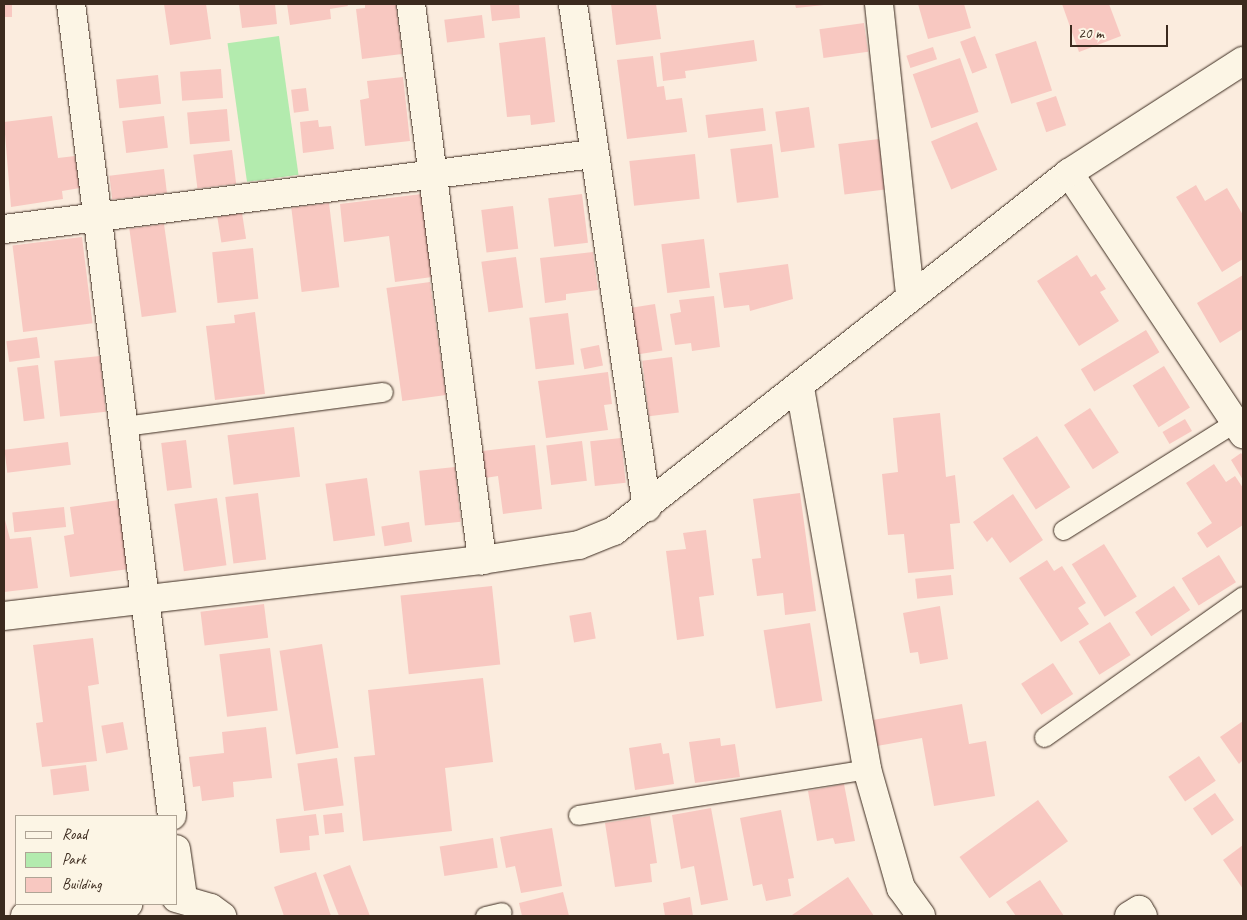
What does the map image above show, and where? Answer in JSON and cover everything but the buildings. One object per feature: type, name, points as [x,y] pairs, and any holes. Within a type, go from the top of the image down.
[{"type":"street","points":[[71,4],[172,815]]},
{"type":"street","points":[[411,4],[482,560]]},
{"type":"street","points":[[573,4],[593,154],[647,508]]},
{"type":"street","points":[[879,4],[910,296]]},
{"type":"street","points":[[4,616],[482,560],[579,545],[614,531],[647,508],[800,388],[910,296],[1068,173],[1243,61]]},
{"type":"street","points":[[4,229],[593,154]]},
{"type":"street","points":[[1068,173],[1239,428]]},
{"type":"street","points":[[800,388],[867,769],[901,888],[921,916]]},
{"type":"street","points":[[178,874],[180,898],[222,916]]},
{"type":"street","points":[[25,916],[119,905]]},
{"type":"street","points":[[1129,916],[1139,910],[1143,916]]},
{"type":"lane","points":[[124,426],[383,392]]},
{"type":"lane","points":[[1063,530],[1239,428]]},
{"type":"lane","points":[[1044,737],[1243,596]]},
{"type":"lane","points":[[578,815],[867,769]]},
{"type":"green space","points":[[279,36],[298,175],[247,182],[228,43]]}]
